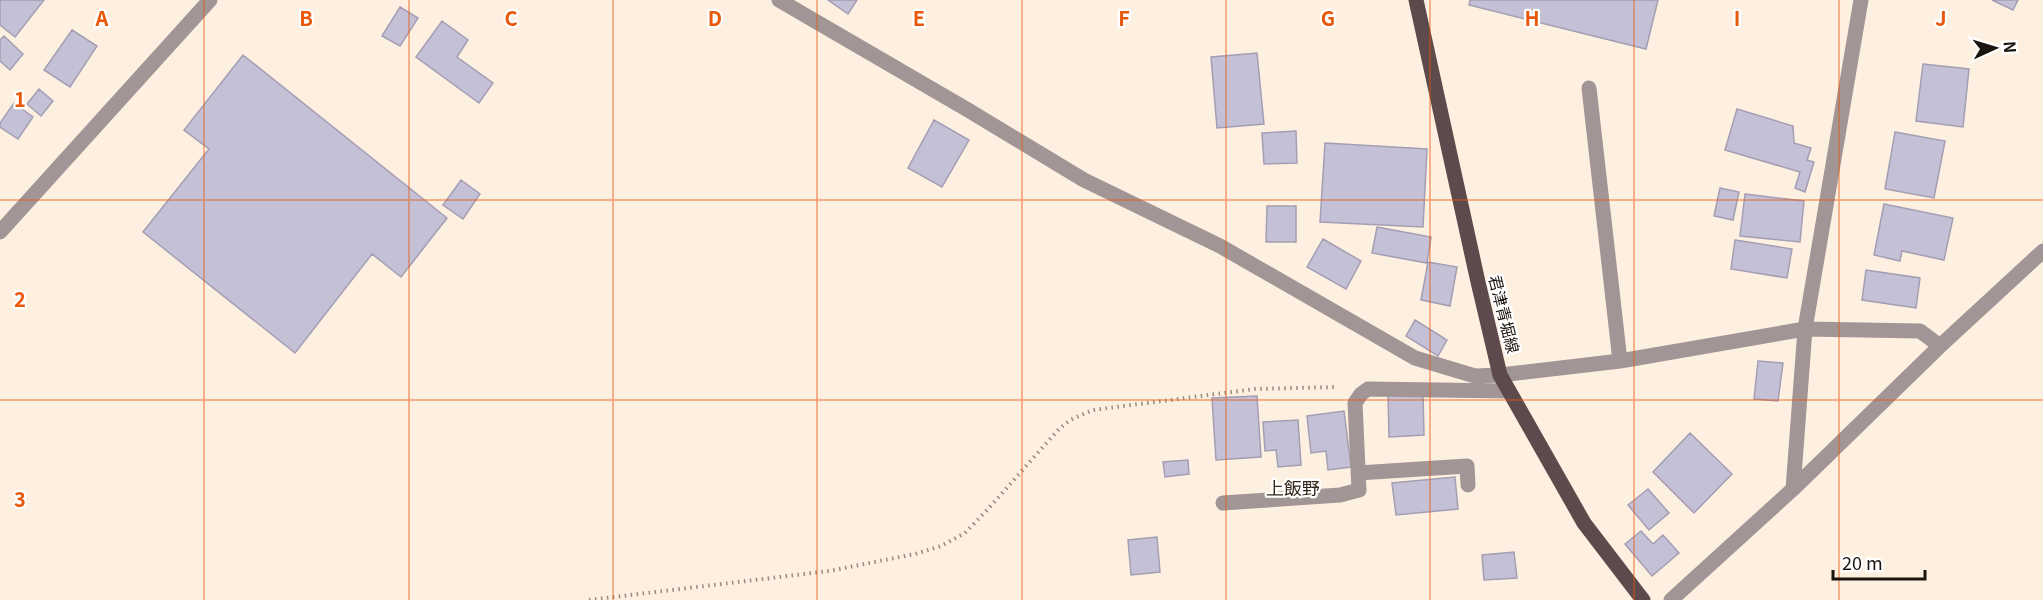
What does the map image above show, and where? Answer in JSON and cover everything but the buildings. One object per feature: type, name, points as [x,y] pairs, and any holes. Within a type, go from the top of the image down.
[{"type":"main road","name":"君津青堀線","points":[[1416,0],[1500,375],[1584,523],[1643,600]]},
{"type":"street","points":[[0,232],[210,0]]},
{"type":"street","points":[[779,0],[1084,180],[1220,246],[1415,358],[1476,376],[1500,375],[1620,361],[1805,329],[1920,331],[1940,346]]},
{"type":"street","points":[[1793,489],[1805,329],[1861,0]]},
{"type":"street","points":[[1589,88],[1620,361]]},
{"type":"street","points":[[1671,600],[1793,489],[1940,346],[2043,251]]},
{"type":"street","points":[[1223,503],[1328,497],[1359,490],[1355,403],[1360,394],[1368,389],[1508,391]]},
{"type":"street","points":[[1358,473],[1467,466],[1468,485]]},
{"type":"path","points":[[589,600],[829,571],[915,554],[941,546],[965,533],[1059,429],[1070,420],[1093,410],[1255,389],[1348,387],[1368,389]]},
{"type":"district","name":"上飯野","points":[[1293,489]]}]
